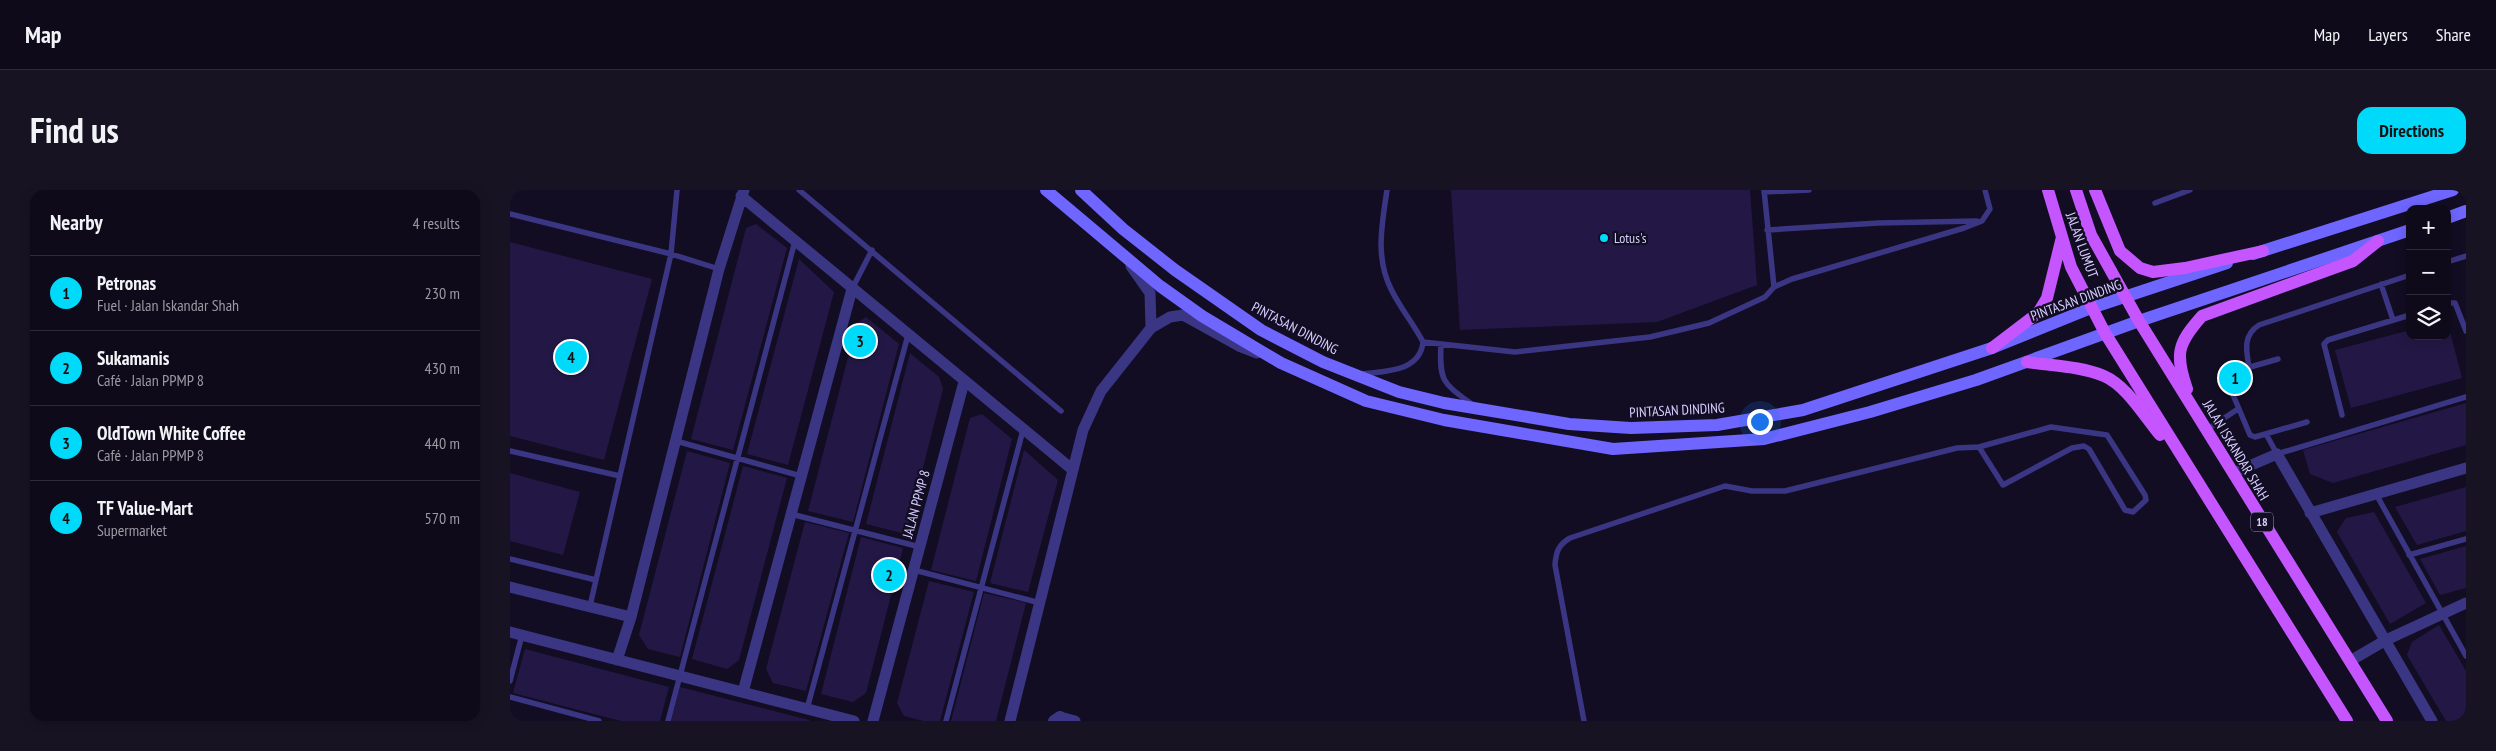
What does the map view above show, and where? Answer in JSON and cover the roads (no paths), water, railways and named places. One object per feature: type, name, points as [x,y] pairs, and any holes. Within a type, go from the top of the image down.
[{"type":"main road","points":[[1046,190],[1160,286],[1202,316],[1282,362],[1366,401],[1444,420],[1613,448],[1764,440],[1870,412],[2027,362],[2138,321],[2406,231]]},
{"type":"main road","name":"PINTASAN DINDING","points":[[1081,190],[1123,228],[1175,270],[1261,330],[1355,375],[1399,392],[1478,409],[1578,425],[1631,428],[1717,425],[1803,410],[1992,348],[2091,308],[2453,190]]},
{"type":"main road","name":"JALAN LUMUT","points":[[2048,190],[2071,267],[2091,308]]},
{"type":"main road","name":"JALAN LUMUT","points":[[2076,190],[2091,235],[2126,298]]},
{"type":"main road","points":[[2095,190],[2120,251],[2140,268],[2153,272],[2185,268],[2263,251]]},
{"type":"main road","points":[[2451,217],[2466,212]]},
{"type":"main road","points":[[1992,348],[2038,313],[2047,298],[2062,234]]},
{"type":"main road","points":[[2193,408],[2179,366],[2179,353],[2186,334],[2202,316],[2353,260],[2378,241]]},
{"type":"main road","name":"18","points":[[2126,298],[2138,321]]},
{"type":"main road","name":"18","points":[[2091,308],[2194,478],[2347,721]]},
{"type":"main road","name":"JALAN ISKANDAR SHAH","points":[[2138,321],[2387,721]]},
{"type":"main road","points":[[2027,362],[2081,369],[2105,376],[2125,392],[2194,478]]},
{"type":"street","points":[[617,660],[631,616],[719,269],[742,193],[795,242],[1073,470]]},
{"type":"street","points":[[1120,252],[1150,292],[1152,309],[1151,328]]},
{"type":"street","points":[[743,692],[852,289]]},
{"type":"street","points":[[1010,721],[1083,430],[1101,392],[1151,328],[1170,317],[1183,315],[1239,346],[1282,362]]},
{"type":"street","name":"JALAN PPMP 8","points":[[873,721],[964,382]]},
{"type":"street","points":[[2233,472],[2278,454],[2310,513],[2432,721]]},
{"type":"street","points":[[2310,513],[2466,468]]},
{"type":"street","points":[[510,586],[631,616]]},
{"type":"street","points":[[2350,662],[2386,640],[2466,603]]},
{"type":"street","points":[[510,632],[853,721]]},
{"type":"street","points":[[1057,719],[1075,721]]},
{"type":"lane","points":[[590,606],[671,254],[677,190]]},
{"type":"lane","points":[[799,190],[1061,411]]},
{"type":"lane","points":[[1355,375],[1399,369],[1416,359],[1422,351],[1423,342],[1390,288],[1381,258],[1381,229],[1387,190]]},
{"type":"lane","points":[[1774,287],[1764,191],[1809,190]]},
{"type":"lane","points":[[1423,342],[1516,352],[1650,336],[1709,323],[1765,297],[1774,287],[1792,279],[1982,221],[1990,209],[1985,190]]},
{"type":"lane","points":[[2155,203],[2190,190]]},
{"type":"lane","points":[[510,214],[671,254],[719,269]]},
{"type":"lane","points":[[1767,230],[1878,223],[1982,221]]},
{"type":"lane","points":[[668,721],[795,242]]},
{"type":"lane","points":[[852,289],[872,250]]},
{"type":"lane","points":[[2451,261],[2466,256]]},
{"type":"lane","points":[[2249,367],[2246,340],[2251,330],[2259,325],[2406,276]]},
{"type":"lane","points":[[2381,284],[2393,320]]},
{"type":"lane","points":[[2451,303],[2455,303],[2458,307],[2466,331]]},
{"type":"lane","points":[[2342,415],[2324,344],[2328,340],[2406,316]]},
{"type":"lane","points":[[807,709],[908,335]]},
{"type":"lane","points":[[1441,344],[1440,368],[1443,379],[1451,389],[1478,409]]},
{"type":"lane","points":[[2278,359],[2233,372],[2228,376],[2228,383],[2238,410],[2250,435],[2255,437],[2307,422]]},
{"type":"lane","points":[[2266,434],[2278,454],[2466,397]]},
{"type":"lane","points":[[2206,430],[2238,410]]},
{"type":"lane","points":[[1584,721],[1555,565],[1556,552],[1561,544],[1570,538],[1725,486],[1752,491],[1785,491],[1957,448],[1979,447],[2051,427],[2104,434],[2110,438],[2145,495],[2146,500],[2133,512],[2126,510],[2089,449],[2084,446],[2072,448],[2003,485],[1979,447]]},
{"type":"lane","points":[[946,721],[1023,430]]},
{"type":"lane","points":[[675,441],[801,476]]},
{"type":"lane","points":[[510,451],[620,476]]},
{"type":"lane","points":[[2376,494],[2440,614],[2466,656]]},
{"type":"lane","points":[[791,514],[920,547]]},
{"type":"lane","points":[[2409,555],[2466,539]]},
{"type":"lane","points":[[510,559],[596,580]]},
{"type":"lane","points":[[914,570],[1040,603]]},
{"type":"lane","points":[[510,681],[522,635]]},
{"type":"lane","points":[[510,697],[599,721]]},
{"type":"place","name":"Lotus's","points":[[1604,238]]},
{"type":"place","name":"OldTown White Coffee","points":[[860,341]]},
{"type":"place","name":"TF Value-Mart","points":[[571,357]]},
{"type":"place","name":"Petronas","points":[[2235,378]]},
{"type":"place","name":"Sukamanis","points":[[889,575]]}]
